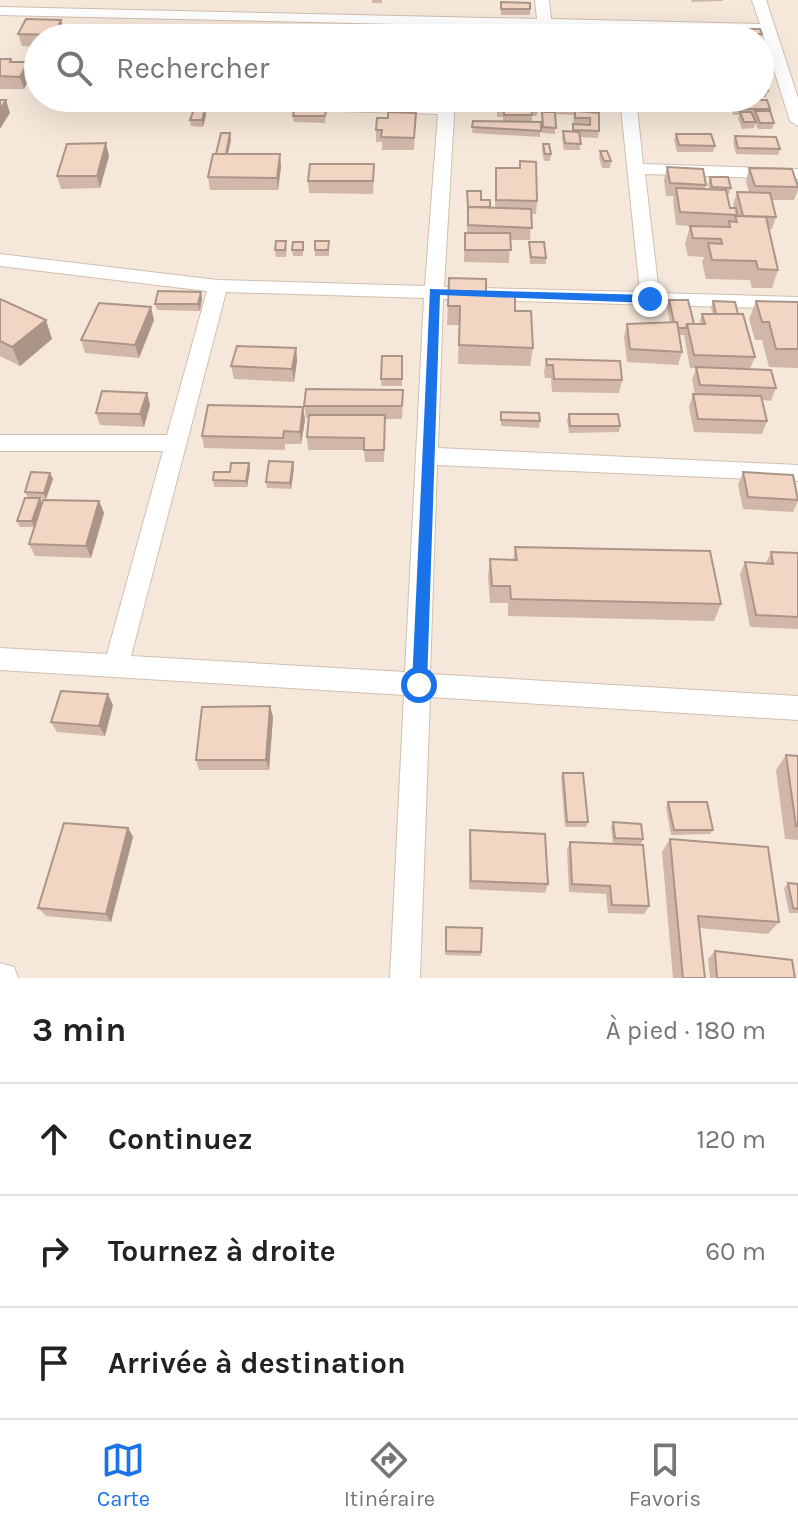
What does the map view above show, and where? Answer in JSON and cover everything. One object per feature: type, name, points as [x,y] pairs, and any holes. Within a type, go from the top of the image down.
[{"type":"street","points":[[542,0],[544,23]]},
{"type":"street","points":[[759,0],[767,24]]},
{"type":"street","points":[[0,11],[260,22],[552,24]]},
{"type":"street","points":[[774,40],[790,72],[798,121]]},
{"type":"street","points":[[405,978],[434,291],[445,112]]},
{"type":"street","points":[[630,112],[650,299]]},
{"type":"street","points":[[636,169],[798,174]]},
{"type":"street","points":[[0,260],[218,286],[798,303]]},
{"type":"street","points":[[116,666],[218,286]]},
{"type":"street","points":[[0,443],[177,443]]},
{"type":"street","points":[[428,456],[798,473]]},
{"type":"street","points":[[0,659],[798,708]]},
{"type":"shaded area","points":[[0,0],[798,0],[798,978],[0,978]]},
{"type":"building","points":[[501,2],[530,3],[530,9],[501,9]]},
{"type":"building","points":[[26,19],[61,20],[59,24],[24,24],[24,34],[18,34]]},
{"type":"building","points":[[0,59],[24,62],[20,77],[0,76]]},
{"type":"building","points":[[193,112],[204,112],[202,120],[190,120]]},
{"type":"building","points":[[294,112],[326,112],[325,116],[293,116]]},
{"type":"building","points":[[388,112],[416,113],[414,138],[381,137],[382,130],[376,130],[377,118],[388,118]]},
{"type":"building","points":[[504,112],[532,112],[532,115],[504,115]]},
{"type":"building","points":[[542,112],[555,112],[556,128],[543,127]]},
{"type":"building","points":[[575,112],[599,113],[599,131],[573,130],[573,124],[590,125],[590,118],[575,118]]},
{"type":"building","points":[[740,112],[751,112],[756,122],[744,122]]},
{"type":"building","points":[[755,112],[770,112],[774,123],[760,123]]},
{"type":"building","points":[[473,121],[541,122],[541,131],[472,127]]},
{"type":"building","points":[[563,131],[579,132],[581,144],[565,143]]},
{"type":"building","points":[[221,133],[230,133],[226,154],[216,154]]},
{"type":"building","points":[[676,134],[711,134],[715,146],[679,145]]},
{"type":"building","points":[[735,136],[776,137],[780,149],[738,148]]},
{"type":"building","points":[[106,143],[97,176],[57,176],[67,144]]},
{"type":"building","points":[[543,144],[549,144],[551,154],[545,154]]},
{"type":"building","points":[[600,151],[607,151],[611,161],[604,161]]},
{"type":"building","points":[[213,154],[280,154],[277,178],[208,177]]},
{"type":"building","points":[[520,161],[536,162],[537,201],[496,200],[496,168],[520,168]]},
{"type":"building","points":[[310,164],[374,164],[373,181],[308,181]]},
{"type":"building","points":[[667,167],[703,169],[706,185],[670,183]]},
{"type":"building","points":[[749,168],[792,169],[798,187],[755,186]]},
{"type":"building","points":[[710,177],[728,177],[731,188],[712,187]]},
{"type":"building","points":[[676,188],[726,190],[730,208],[736,208],[737,215],[680,212]]},
{"type":"building","points":[[467,191],[481,191],[481,200],[490,200],[490,207],[468,207]]},
{"type":"building","points":[[737,192],[770,193],[776,217],[743,216]]},
{"type":"building","points":[[468,207],[531,209],[532,228],[468,225]]},
{"type":"building","points":[[735,216],[766,217],[778,270],[758,269],[756,261],[712,260],[708,243],[722,244],[721,239],[693,238],[690,226],[730,227],[729,221],[737,222]]},
{"type":"building","points":[[465,233],[510,233],[511,250],[465,250]]},
{"type":"building","points":[[276,241],[286,241],[285,250],[275,250]]},
{"type":"building","points":[[315,241],[329,241],[328,250],[315,250]]},
{"type":"building","points":[[293,242],[303,242],[303,250],[292,250]]},
{"type":"building","points":[[529,242],[544,242],[546,258],[531,257]]},
{"type":"building","points":[[449,278],[486,279],[486,294],[515,295],[515,311],[531,311],[533,348],[459,345],[460,306],[448,306]]},
{"type":"building","points":[[158,291],[201,292],[198,304],[155,304]]},
{"type":"building","points":[[0,299],[46,320],[12,347],[0,341]]},
{"type":"building","points":[[669,300],[688,300],[694,324],[678,328]]},
{"type":"building","points":[[713,301],[735,302],[738,314],[716,314]]},
{"type":"building","points":[[756,301],[798,302],[798,349],[776,349],[769,322],[762,322]]},
{"type":"building","points":[[99,303],[151,307],[135,345],[81,340]]},
{"type":"building","points":[[702,314],[743,314],[755,357],[694,355],[687,324],[705,324]]},
{"type":"building","points":[[677,322],[682,352],[630,349],[627,324]]},
{"type":"building","points":[[237,346],[296,348],[292,369],[231,366]]},
{"type":"building","points":[[382,356],[402,356],[402,379],[381,379]]},
{"type":"building","points":[[546,359],[620,361],[622,380],[554,379],[553,365],[547,365]]},
{"type":"building","points":[[696,367],[771,370],[776,388],[700,385]]},
{"type":"building","points":[[306,389],[403,390],[402,406],[304,406]]},
{"type":"building","points":[[102,391],[147,393],[140,414],[96,413]]},
{"type":"building","points":[[693,394],[761,396],[767,421],[698,419]]},
{"type":"building","points":[[208,405],[303,407],[300,432],[284,431],[283,438],[202,436]]},
{"type":"building","points":[[501,412],[539,413],[540,421],[501,420]]},
{"type":"building","points":[[569,414],[618,414],[620,426],[570,426]]},
{"type":"building","points":[[309,415],[385,415],[384,450],[364,450],[364,438],[307,437]]},
{"type":"building","points":[[269,461],[293,462],[290,483],[266,482]]},
{"type":"building","points":[[231,463],[249,463],[246,481],[213,480],[214,472],[230,472]]},
{"type":"building","points":[[31,472],[50,473],[44,493],[25,492]]},
{"type":"building","points":[[743,472],[793,475],[798,500],[748,497]]},
{"type":"building","points":[[25,498],[40,498],[32,521],[17,521]]},
{"type":"building","points":[[43,500],[99,501],[86,546],[29,544]]},
{"type":"building","points":[[515,547],[710,551],[721,604],[511,599],[510,586],[492,586],[490,559],[517,560]]},
{"type":"building","points":[[771,552],[798,553],[798,617],[756,615],[745,562],[773,564]]},
{"type":"building","points":[[61,691],[108,694],[99,726],[51,722]]},
{"type":"building","points":[[270,706],[266,760],[196,760],[202,707]]},
{"type":"building","points":[[786,755],[798,756],[798,826],[796,826]]},
{"type":"building","points":[[563,773],[583,773],[588,822],[567,822]]},
{"type":"building","points":[[668,802],[707,802],[713,830],[674,830]]},
{"type":"building","points":[[613,822],[641,824],[643,839],[615,838]]},
{"type":"building","points":[[64,823],[128,828],[106,914],[38,908]]},
{"type":"building","points":[[470,830],[545,834],[548,884],[471,881]]},
{"type":"building","points":[[670,839],[768,847],[779,922],[698,916],[705,978],[683,978]]},
{"type":"building","points":[[570,842],[643,845],[649,906],[612,905],[610,886],[572,884]]},
{"type":"building","points":[[788,883],[798,884],[798,909],[793,908]]},
{"type":"building","points":[[446,927],[482,928],[481,952],[446,951]]},
{"type":"building","points":[[715,951],[792,960],[795,978],[717,978]]},
{"type":"route","points":[[419,685],[434,291],[650,299]]}]
